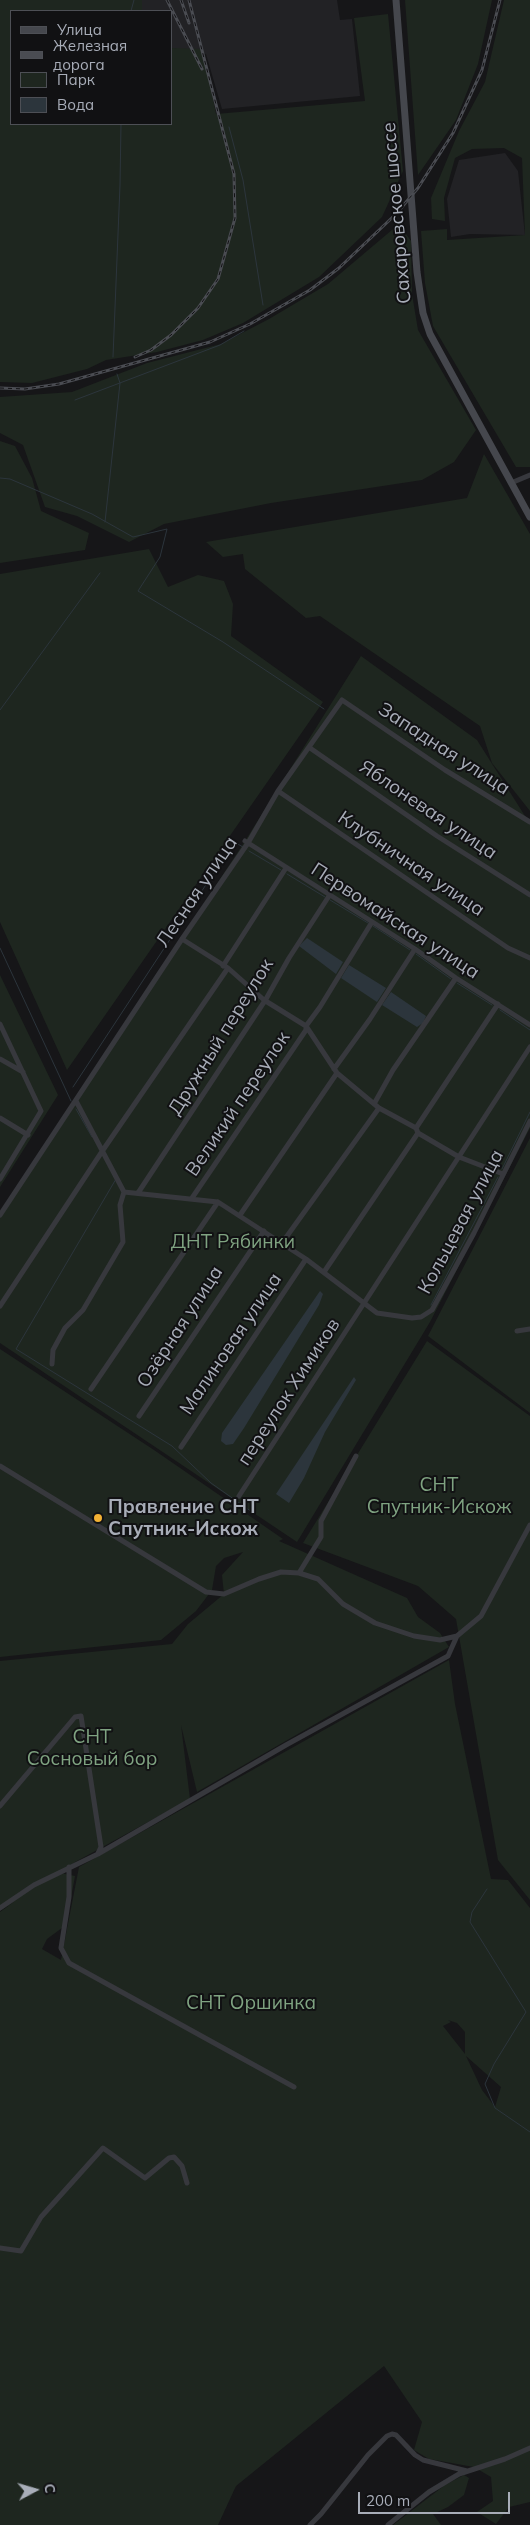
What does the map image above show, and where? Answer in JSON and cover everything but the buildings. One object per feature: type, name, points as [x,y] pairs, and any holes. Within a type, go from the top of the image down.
[{"type":"main road","name":"Сахаровское шоссе","points":[[396,0],[416,272],[423,313],[430,334],[530,517]]},
{"type":"street","points":[[511,483],[530,475]]},
{"type":"street","name":"Лесная улица","points":[[0,1215],[278,791],[342,700]]},
{"type":"street","name":"Западная улица","points":[[342,700],[445,770],[530,822]]},
{"type":"street","name":"Яблоневая улица","points":[[310,748],[437,836],[530,895]]},
{"type":"street","name":"Клубничная улица","points":[[278,791],[508,948],[530,958]]},
{"type":"street","name":"Первомайская улица","points":[[246,842],[415,949],[456,978],[530,1025]]},
{"type":"street","points":[[0,1306],[225,967],[286,868]]},
{"type":"street","name":"Дружный переулок","points":[[138,1193],[266,999],[289,958],[329,896]]},
{"type":"street","name":"Великий переулок","points":[[192,1198],[306,1030],[306,1026],[372,922]]},
{"type":"street","points":[[182,939],[225,967],[264,1000],[266,999],[306,1026],[335,1071],[377,1106],[459,1157],[503,1174]]},
{"type":"street","points":[[240,1216],[415,949]]},
{"type":"street","points":[[282,1243],[377,1106],[393,1070],[456,978]]},
{"type":"street","points":[[324,1272],[498,1004]]},
{"type":"street","points":[[0,1024],[42,1111],[0,1178]]},
{"type":"street","name":"переулок Химиков","points":[[239,1496],[530,1047]]},
{"type":"street","points":[[0,1059],[24,1073]]},
{"type":"street","points":[[52,1364],[53,1350],[65,1328],[83,1310],[123,1242],[120,1205],[124,1192],[76,1100]]},
{"type":"street","points":[[0,1118],[28,1135]]},
{"type":"street","name":"Кольцевая улица","points":[[124,1192],[218,1202],[324,1272],[376,1313],[393,1317],[412,1318],[427,1315],[432,1310],[474,1233],[530,1121]]},
{"type":"street","points":[[91,1389],[218,1202]]},
{"type":"street","name":"Озёрная улица","points":[[139,1416],[264,1231]]},
{"type":"street","name":"Малиновая улица","points":[[180,1446],[306,1260]]},
{"type":"street","points":[[516,1331],[530,1329]]},
{"type":"street","points":[[299,1572],[321,1537],[321,1521],[356,1456]]},
{"type":"street","points":[[0,1466],[206,1592],[224,1594],[258,1579],[281,1572],[299,1572],[318,1579],[343,1604],[375,1623],[414,1636],[440,1640],[457,1636]]},
{"type":"street","points":[[0,1908],[34,1885],[98,1854],[286,1745],[448,1656],[457,1636],[481,1616],[530,1525]]},
{"type":"street","points":[[0,1806],[75,1717],[81,1716],[101,1847],[98,1854]]},
{"type":"street","points":[[69,1867],[69,1897],[61,1948],[68,1963],[294,2087]]},
{"type":"street","points":[[0,2248],[21,2251],[41,2217],[103,2148],[145,2178],[170,2158],[174,2157],[182,2166],[187,2183]]},
{"type":"street","points":[[310,2525],[322,2514],[368,2455],[387,2436],[392,2434],[423,2460],[467,2471]]},
{"type":"street","points":[[388,2525],[429,2492],[467,2471],[505,2459],[530,2448]]},
{"type":"shaded area","points":[[140,0],[337,0],[340,20],[352,19],[360,96],[222,109],[206,54],[172,48],[172,10],[141,10]]},
{"type":"shaded area","points":[[505,153],[518,171],[525,235],[470,234],[451,237],[447,199],[459,160]]},
{"type":"green space","points":[[0,0],[142,0],[142,10],[10,10],[10,125],[172,125],[172,48],[203,49],[216,114],[365,101],[354,18],[388,14],[403,171],[382,217],[319,277],[243,323],[203,340],[157,352],[106,360],[87,369],[32,383],[0,382]]},
{"type":"green space","points":[[405,0],[492,0],[478,64],[456,120],[418,175]]},
{"type":"green space","points":[[504,0],[530,0],[530,467],[516,467],[433,326],[425,283],[421,231],[447,229],[447,240],[525,235],[522,158],[504,148],[472,149],[455,158],[444,198],[445,221],[432,219],[431,198],[459,131],[485,82]]},
{"type":"green space","points":[[399,224],[411,241],[412,294],[418,330],[476,430],[454,462],[422,480],[271,503],[164,524],[129,542],[77,516],[45,507],[23,445],[0,433],[0,397],[72,392],[147,363],[221,344],[269,319],[328,284]]},
{"type":"green space","points":[[0,441],[15,446],[32,478],[41,511],[89,533],[85,550],[0,563]]},
{"type":"green space","points":[[484,454],[530,534],[530,811],[492,763],[480,726],[320,616],[306,618],[245,569],[243,554],[223,557],[206,542],[467,498]]},
{"type":"green space","points":[[149,549],[168,587],[198,575],[224,581],[233,604],[231,636],[323,702],[67,1070],[0,922],[0,574]]},
{"type":"green space","name":"ДНТ Рябинки","points":[[361,656],[477,740],[530,824],[530,1128],[430,1322],[297,1542],[0,1343],[0,1214],[245,841]]},
{"type":"green space","points":[[0,975],[58,1095],[0,1187]]},
{"type":"green space","points":[[530,1138],[530,1413],[428,1336]]},
{"type":"green space","name":"СНТ Спутник-Искож","points":[[427,1341],[530,1416],[530,1900],[498,1860],[456,1619],[418,1586],[303,1543]]},
{"type":"green space","points":[[0,1349],[154,1450],[283,1539],[279,1541],[407,1598],[418,1617],[440,1633],[449,1647],[197,1792],[181,1725],[190,1799],[77,1861],[46,1881],[61,1873],[75,1876],[66,1925],[47,1939],[42,1949],[61,1960],[79,1867],[449,1660],[455,1704],[491,1879],[508,1880],[530,1908],[530,2502],[509,2507],[496,2524],[477,2512],[493,2501],[491,2477],[474,2467],[429,2459],[414,2450],[422,2422],[384,2366],[236,2486],[218,2525],[0,2525],[0,1912],[14,1902],[0,1911],[0,1661],[172,1644],[188,1624],[224,1594],[222,1575],[243,1552],[224,1558],[216,1566],[212,1590],[196,1611],[161,1640],[0,1657]],"holes":[[[448,2020],[457,2023],[465,2032],[465,2054],[443,2026],[451,2022]],[[466,2056],[501,2087],[495,2107],[482,2090]]]},
{"type":"green space","points":[[464,2475],[469,2478],[464,2495],[448,2507],[433,2514],[441,2525],[393,2525],[445,2485]]},
{"type":"water","points":[[307,938],[343,962],[336,974],[299,946]]},
{"type":"water","points":[[349,965],[386,988],[377,1002],[341,978]]},
{"type":"water","points":[[391,992],[426,1016],[423,1023],[417,1027],[382,1005]]},
{"type":"water","points":[[320,1291],[323,1294],[319,1305],[244,1428],[233,1444],[226,1445],[221,1441],[222,1433]]},
{"type":"water","points":[[354,1377],[356,1380],[325,1432],[304,1478],[289,1503],[276,1494]]},
{"type":"waterway","points":[[131,10],[134,0]]},
{"type":"waterway","points":[[113,357],[121,125]]},
{"type":"waterway","points":[[229,127],[243,180],[263,305]]},
{"type":"waterway","points":[[75,400],[220,345],[244,331]]},
{"type":"waterway","points":[[105,522],[120,383],[117,374]]},
{"type":"waterway","points":[[0,478],[10,479],[92,514],[133,537],[167,529],[160,557],[138,591],[223,642],[324,709]]},
{"type":"waterway","points":[[0,710],[100,573]]},
{"type":"waterway","points":[[73,1087],[234,842],[243,847]]},
{"type":"waterway","points":[[249,851],[281,870]]},
{"type":"waterway","points":[[287,874],[325,897]]},
{"type":"waterway","points":[[330,900],[368,923]]},
{"type":"waterway","points":[[373,926],[410,950]]},
{"type":"waterway","points":[[0,948],[71,1101]]},
{"type":"waterway","points":[[416,954],[451,979]]},
{"type":"waterway","points":[[457,983],[492,1005]]},
{"type":"waterway","points":[[500,1010],[530,1030]]},
{"type":"waterway","points":[[76,1109],[92,1137]]},
{"type":"waterway","points":[[502,1169],[530,1112]]},
{"type":"waterway","points":[[431,1305],[498,1177]]},
{"type":"waterway","points":[[116,1179],[16,1349],[172,1446],[211,1483],[252,1512]]},
{"type":"waterway","points":[[487,1889],[472,1912],[470,1922],[526,2012],[494,2064],[485,2084],[495,2108],[530,2132]]},
{"type":"railway","points":[[167,0],[202,69]]},
{"type":"railway","points":[[181,0],[189,23]]},
{"type":"railway","points":[[135,357],[151,350],[171,335],[198,308],[218,279],[235,218],[234,174],[189,0]]},
{"type":"railway","points":[[0,388],[25,389],[59,384],[210,342],[250,324],[310,290],[339,268],[396,214],[418,188],[453,133],[482,70],[500,0]]},
{"type":"place","name":"Правление СНТ Спутник-Искож","points":[[98,1518]]},
{"type":"park label","name":"СНТ Сосновый бор","points":[[92,1748]]},
{"type":"park label","name":"СНТ Оршинка","points":[[251,2003]]}]
